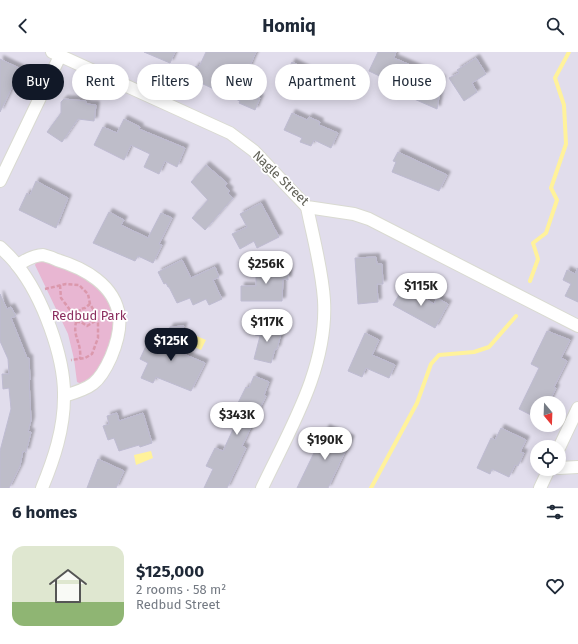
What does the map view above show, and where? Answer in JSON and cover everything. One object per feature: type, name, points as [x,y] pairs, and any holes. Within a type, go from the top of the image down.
[{"type":"street","points":[[0,181],[56,54]]},
{"type":"street","name":"Nagle Street","points":[[56,54],[230,133],[254,151],[307,207],[348,213],[369,220],[578,326]]},
{"type":"street","points":[[262,488],[312,382],[322,332],[324,300],[307,207]]},
{"type":"street","points":[[0,247],[17,265],[45,314],[56,343],[60,363],[64,396],[62,423],[56,453],[42,488]]},
{"type":"street","points":[[17,265],[31,257],[43,255],[69,263],[93,276],[108,289],[116,307],[119,316],[119,334],[104,372],[97,382],[86,390],[64,396]]},
{"type":"street","points":[[563,440],[578,408]]},
{"type":"street","points":[[566,468],[578,467]]},
{"type":"street","points":[[540,488],[546,476]]},
{"type":"path","points":[[60,285],[61,298],[77,321],[87,326],[98,320]]},
{"type":"path","points":[[34,293],[60,285],[79,285],[88,294],[90,304],[96,314],[98,320],[98,338],[92,354],[80,359],[60,363]]},
{"type":"path","points":[[80,359],[81,347],[74,329],[80,309],[85,308],[90,304]]},
{"type":"path","points":[[77,321],[116,307]]},
{"type":"green space","name":"Redbud Park","points":[[43,258],[93,281],[116,307],[113,339],[99,368],[84,385],[77,382],[74,359],[68,334],[35,265],[37,260]]},
{"type":"shaded area","points":[[185,331],[206,340],[201,350],[181,341]]},
{"type":"shaded area","points":[[151,451],[153,458],[136,465],[134,455]]},
{"type":"building","points":[[144,52],[175,52],[170,63]]},
{"type":"building","points":[[206,52],[256,52],[251,64],[211,64],[211,88],[203,84],[203,64],[200,64]]},
{"type":"building","points":[[378,52],[396,52],[394,58],[408,64],[378,64],[378,75],[370,71]]},
{"type":"building","points":[[476,58],[486,74],[472,83],[477,92],[464,101],[449,78],[459,73],[457,70]]},
{"type":"building","points":[[0,59],[12,65],[12,87],[0,112]]},
{"type":"building","points":[[64,99],[86,101],[86,104],[96,105],[94,121],[78,119],[62,142],[47,132],[61,113],[61,102]]},
{"type":"building","points":[[238,100],[259,100],[255,110],[239,103],[240,101]]},
{"type":"building","points":[[416,100],[438,100],[437,109]]},
{"type":"building","points":[[292,113],[307,120],[309,117],[320,122],[319,125],[338,133],[331,148],[314,140],[311,146],[300,142],[302,138],[284,130]]},
{"type":"building","points":[[124,119],[140,127],[139,129],[185,148],[177,167],[165,161],[159,174],[144,167],[150,154],[131,145],[124,160],[94,145],[103,127],[117,133]]},
{"type":"building","points":[[398,152],[447,175],[439,191],[392,172],[396,162],[393,161]]},
{"type":"building","points":[[206,165],[227,183],[225,186],[230,191],[228,193],[233,198],[205,230],[192,218],[208,200],[191,182]]},
{"type":"building","points":[[36,181],[68,198],[56,228],[19,210],[27,193],[30,195]]},
{"type":"building","points":[[261,203],[279,237],[257,248],[254,241],[240,249],[232,234],[247,227],[240,214]]},
{"type":"building","points":[[109,212],[124,220],[121,225],[148,238],[161,213],[172,218],[159,244],[162,245],[153,263],[138,256],[135,261],[93,243]]},
{"type":"building","points":[[376,257],[377,264],[382,264],[383,284],[377,284],[378,302],[358,304],[355,258]]},
{"type":"building","points":[[182,260],[191,278],[215,267],[219,277],[213,280],[222,299],[209,305],[206,299],[193,305],[190,298],[177,303],[169,287],[166,283],[164,284],[158,272]]},
{"type":"building","points":[[256,266],[288,267],[288,280],[283,279],[282,301],[241,301],[241,286],[256,286]]},
{"type":"building","points":[[578,268],[578,302],[565,296],[571,284],[563,280],[567,270],[575,274]]},
{"type":"building","points":[[402,290],[409,293],[411,290],[434,304],[437,298],[448,304],[435,328],[393,305]]},
{"type":"building","points":[[0,294],[7,309],[11,307],[16,316],[11,318],[27,358],[29,358],[31,420],[28,432],[31,432],[26,452],[23,451],[20,466],[9,488],[0,488],[0,451],[11,409],[9,388],[3,389],[2,374],[9,374],[8,359],[0,341]]},
{"type":"building","points":[[257,324],[282,330],[277,349],[275,349],[271,363],[254,359],[260,336],[255,335]]},
{"type":"building","points":[[184,326],[174,350],[205,363],[191,391],[156,377],[153,383],[141,378],[148,363],[140,359],[147,344],[154,348],[158,340],[163,342],[170,327]]},
{"type":"building","points":[[547,331],[570,340],[561,358],[567,361],[554,387],[556,388],[552,396],[530,396],[530,414],[519,409],[539,368],[531,364]]},
{"type":"building","points":[[365,333],[379,340],[372,355],[395,365],[389,378],[366,368],[362,377],[348,371]]},
{"type":"building","points":[[254,376],[269,382],[264,395],[266,396],[242,446],[246,448],[227,488],[204,488],[213,469],[206,466],[215,448],[223,451],[236,423],[233,422],[241,404],[238,403],[246,387],[249,388]]},
{"type":"building","points":[[117,413],[119,421],[143,413],[152,443],[119,451],[114,438],[108,440],[103,426],[109,424],[107,416]]},
{"type":"building","points":[[326,428],[351,439],[328,488],[297,488]]},
{"type":"building","points":[[501,428],[526,440],[520,452],[524,453],[518,466],[515,465],[509,477],[492,469],[490,474],[477,468],[491,438],[495,440]]},
{"type":"building","points":[[98,459],[124,471],[116,488],[87,488]]},
{"type":"waterway","points":[[530,281],[538,259],[533,243],[546,233],[557,200],[551,188],[566,144],[564,105],[555,78],[569,52]]},
{"type":"waterway","points":[[371,488],[417,403],[431,364],[439,355],[474,352],[489,347],[516,316]]}]
